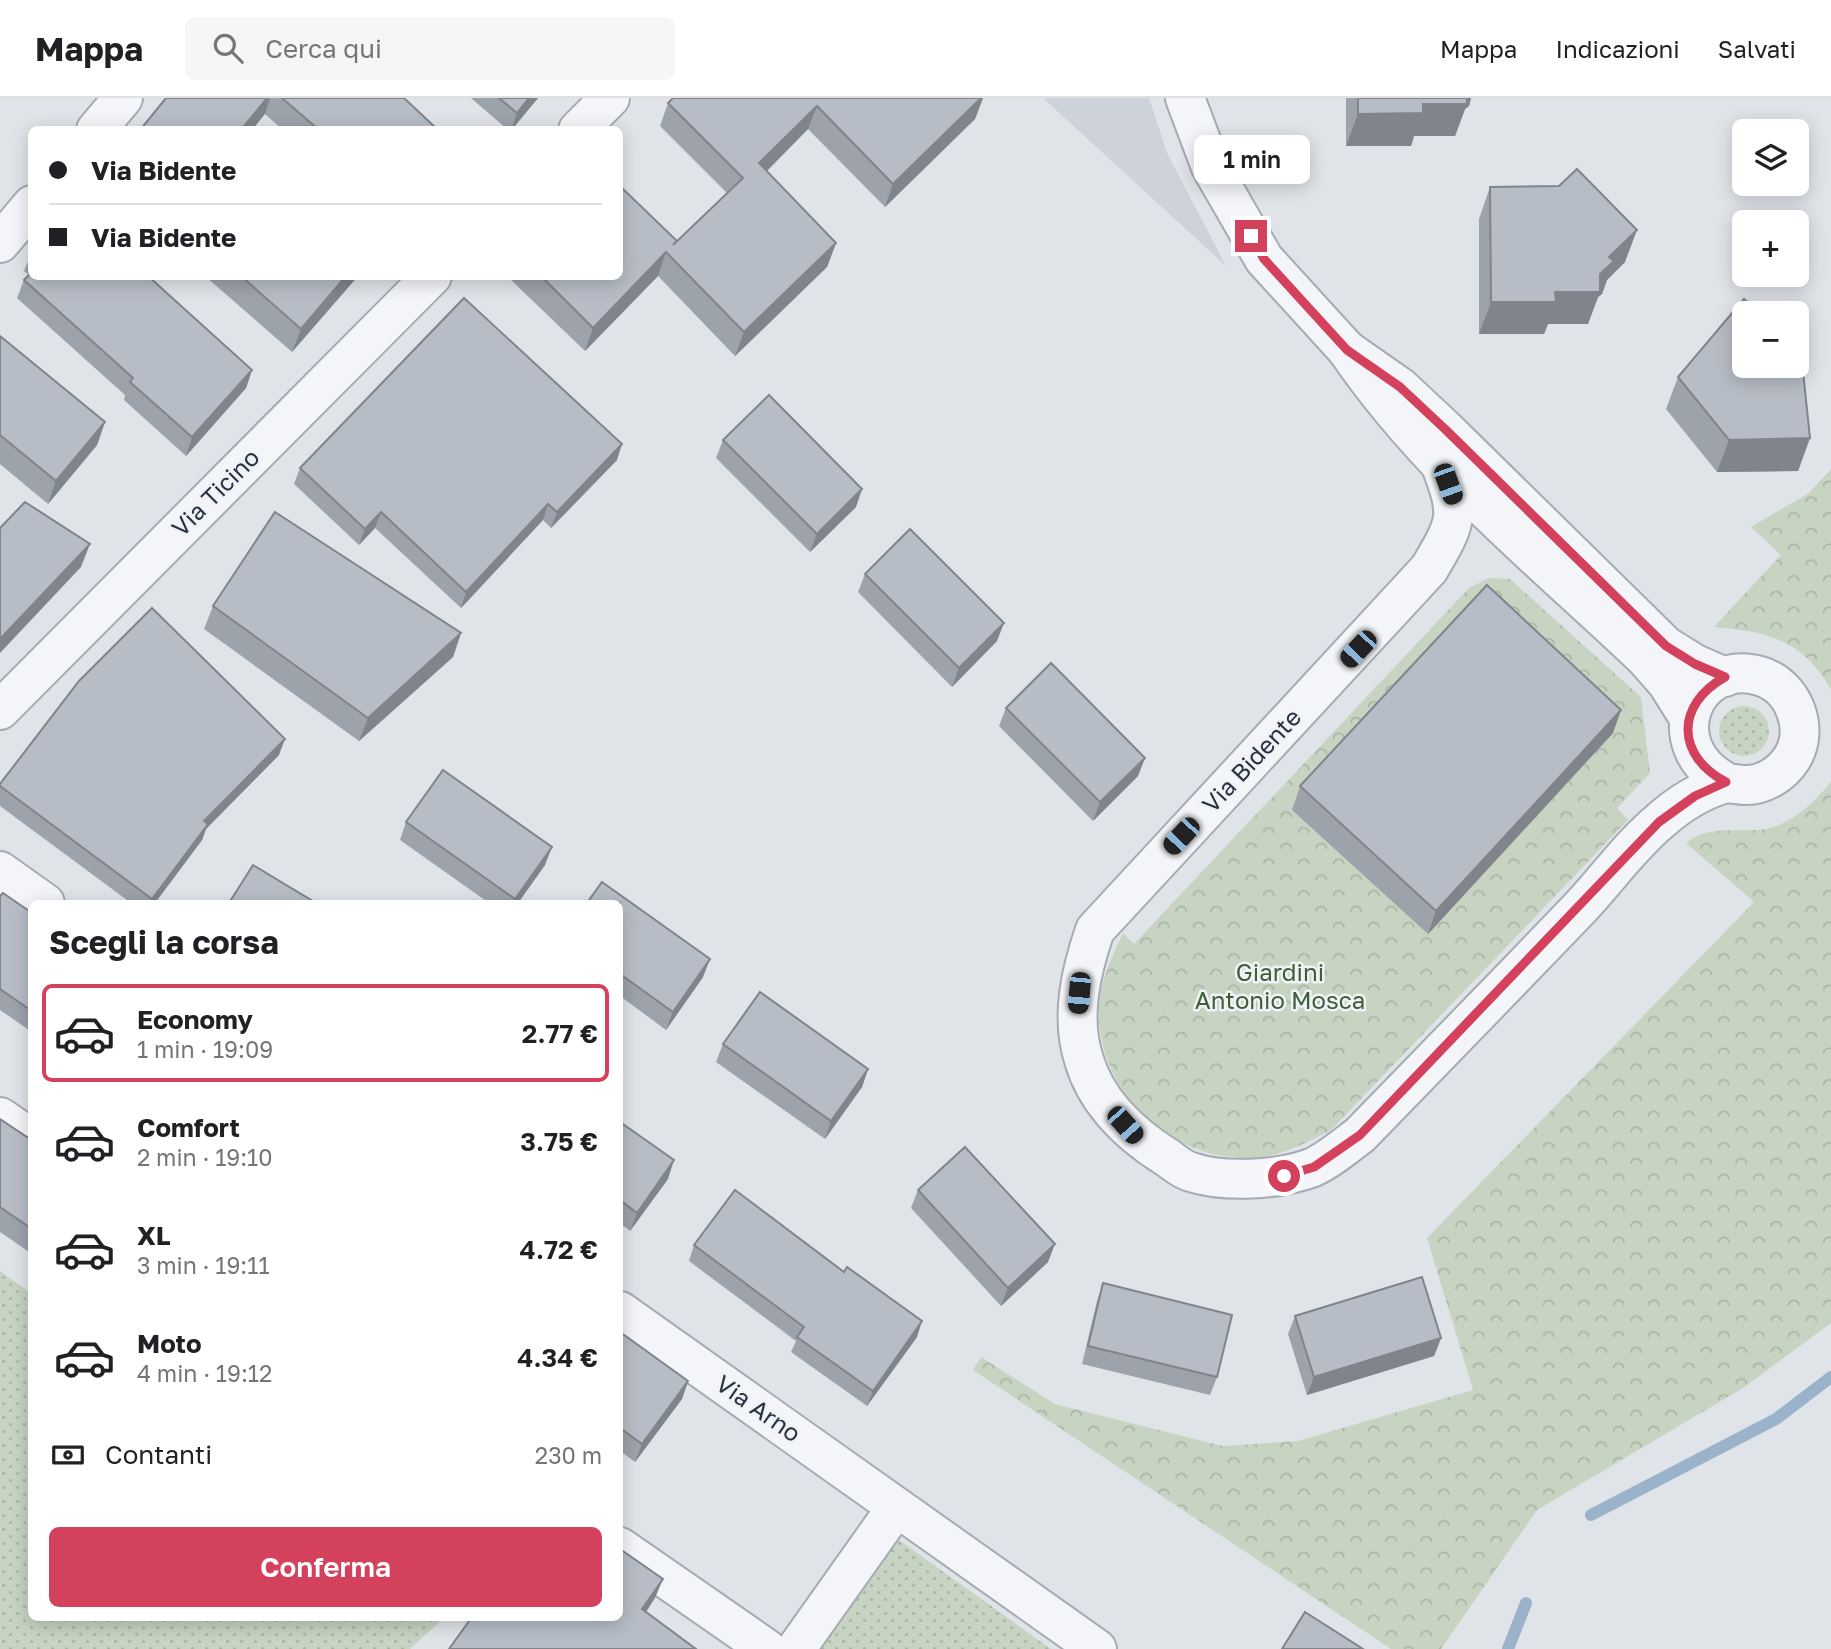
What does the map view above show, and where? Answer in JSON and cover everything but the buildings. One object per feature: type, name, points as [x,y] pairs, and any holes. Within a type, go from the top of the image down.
[{"type":"street","points":[[99,126],[123,98]]},
{"type":"street","points":[[582,126],[610,98]]},
{"type":"street","name":"Via Bidente","points":[[1185,98],[1211,167],[1264,259],[1347,350],[1382,402],[1440,463],[1646,659],[1667,683],[1689,718],[1688,734],[1698,763],[1726,782],[1745,786],[1764,782],[1781,772],[1793,757],[1799,729],[1792,702],[1780,687],[1763,677],[1744,673],[1725,677],[1695,664],[1666,646],[1400,387],[1347,350]]},
{"type":"street","points":[[0,243],[28,210]]},
{"type":"street","name":"Via Ticino","points":[[0,710],[428,280]]},
{"type":"street","name":"Via Bidente","points":[[1440,463],[1455,505],[1449,536],[1429,569],[1095,930],[1081,971],[1077,1014],[1083,1059],[1099,1096],[1138,1139],[1190,1172],[1249,1180],[1284,1176],[1314,1167],[1360,1135],[1659,822],[1695,796],[1726,782]]},
{"type":"street","points":[[1689,718],[1696,700],[1708,686],[1725,677]]},
{"type":"street","points":[[0,871],[41,900]]},
{"type":"street","points":[[0,1117],[28,1136]]},
{"type":"street","name":"Via Arno","points":[[623,1313],[1097,1649]]},
{"type":"street","points":[[796,1649],[896,1508]]},
{"type":"street","points":[[623,1549],[767,1649]]},
{"type":"shaded area","points":[[1043,98],[1149,98],[1167,153],[1226,266]]},
{"type":"green space","points":[[1831,469],[1831,689],[1808,659],[1782,641],[1751,632],[1714,627],[1781,555],[1751,527],[1809,493]]},
{"type":"green space","name":"Giardini Antonio Mosca","points":[[1489,578],[1510,579],[1641,697],[1650,773],[1617,808],[1628,820],[1331,1130],[1280,1153],[1247,1158],[1219,1155],[1192,1147],[1167,1134],[1127,1097],[1113,1073],[1103,1047],[1099,1019],[1100,996],[1109,964],[1123,933],[1134,944],[1469,588]]},
{"type":"green space","points":[[1744,706],[1762,713],[1769,731],[1762,749],[1744,756],[1726,749],[1719,731],[1726,713]]},
{"type":"green space","points":[[1831,782],[1831,1323],[1743,1388],[1537,1510],[1441,1649],[1391,1649],[973,1370],[981,1357],[1055,1404],[1223,1446],[1298,1441],[1473,1390],[1427,1238],[1754,902],[1686,843],[1704,833],[1765,829],[1785,822],[1810,804]]},
{"type":"green space","points":[[0,1271],[28,1291],[28,1621],[441,1621],[410,1649],[0,1649]]},
{"type":"green space","points":[[899,1540],[1051,1649],[821,1649]]},
{"type":"waterway","points":[[1591,1515],[1776,1419],[1831,1377]]},
{"type":"waterway","points":[[1508,1649],[1526,1603]]},
{"type":"route","points":[[1251,236],[1264,259],[1347,350],[1400,387],[1666,646],[1695,664],[1725,677],[1708,686],[1696,700],[1689,718],[1688,734],[1698,763],[1726,782],[1695,796],[1659,822],[1596,891],[1360,1135],[1314,1167],[1284,1176]]}]
